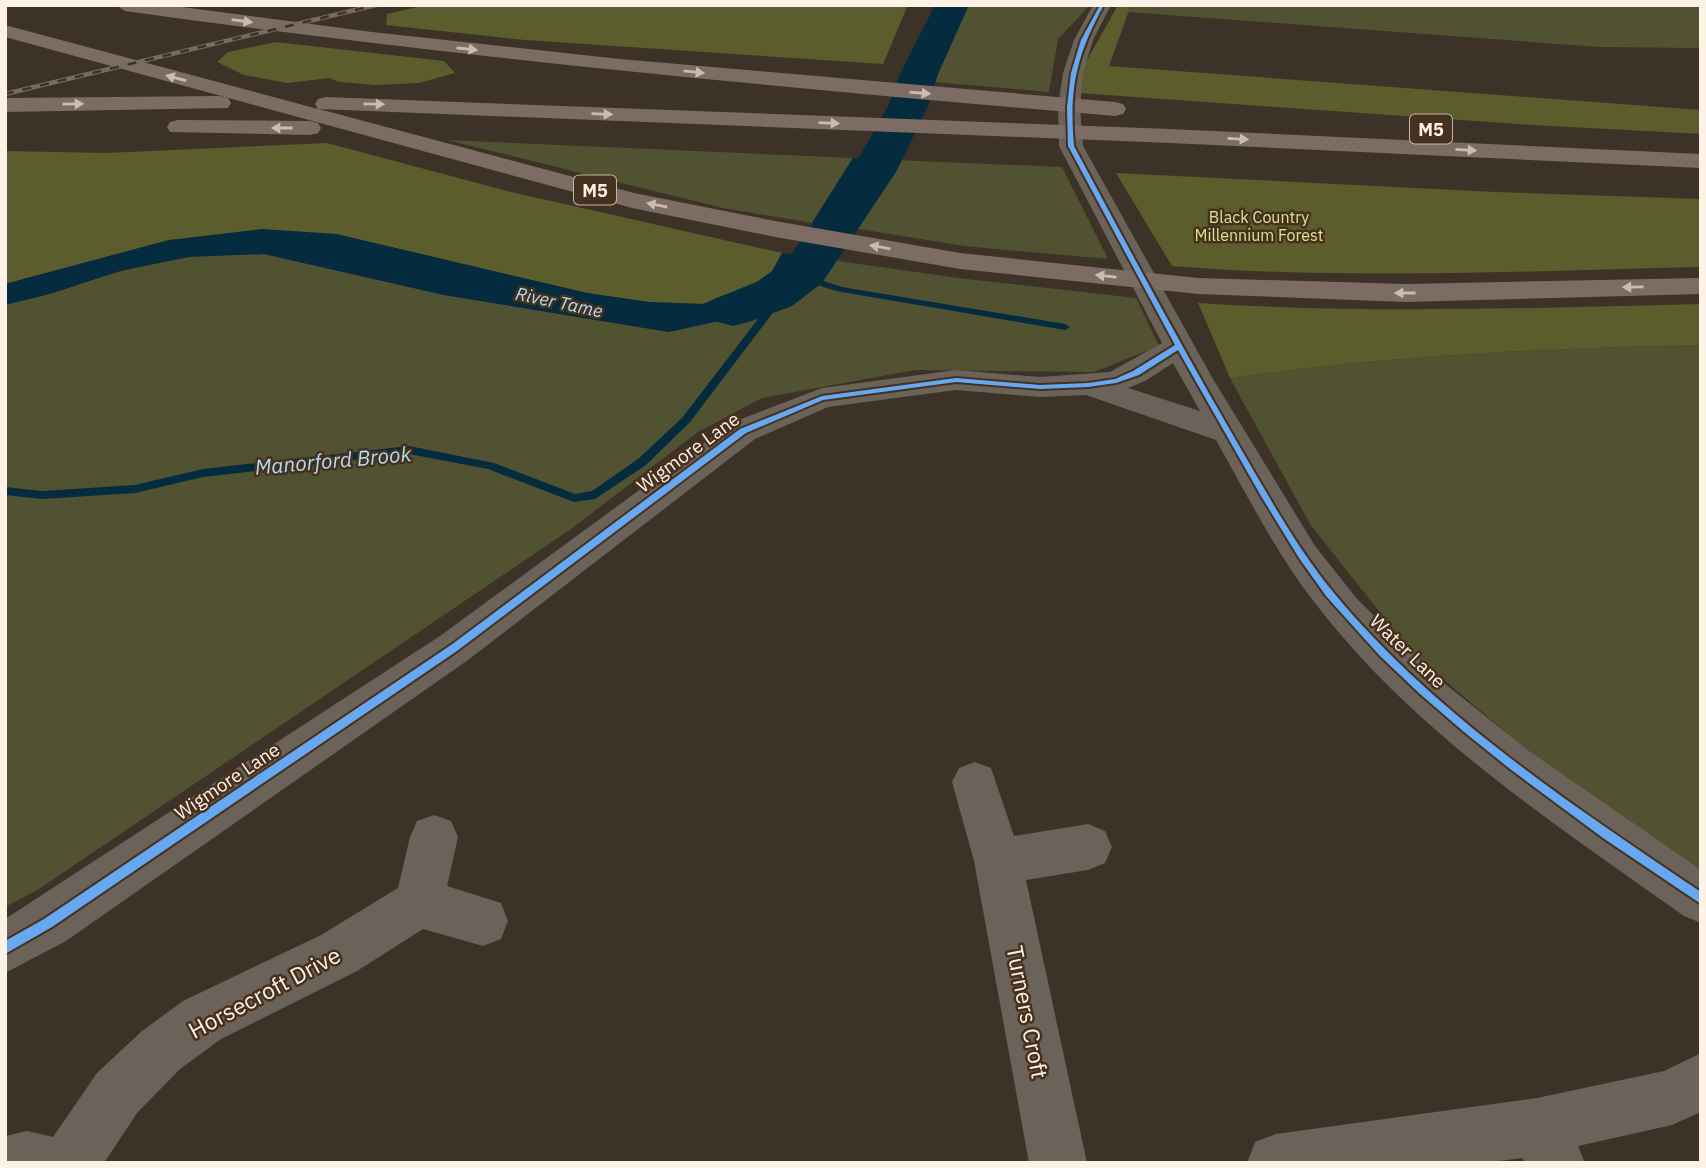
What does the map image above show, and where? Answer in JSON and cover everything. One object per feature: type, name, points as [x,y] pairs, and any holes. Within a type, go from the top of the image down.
[{"type":"highway","points":[[125,5],[386,40],[814,84],[1134,111]]},
{"type":"highway","name":"M5","points":[[5,32],[632,200],[775,229],[960,261],[1198,286],[1406,293],[1701,286]]},
{"type":"highway","name":"M5","points":[[5,105],[374,104],[1170,136],[1701,161]]},
{"type":"highway","name":"M5","points":[[1190,115],[1701,145]]},
{"type":"highway","name":"M5","points":[[151,127],[558,132],[1701,183]]},
{"type":"street","points":[[1102,5],[1081,47],[1070,79],[1071,146],[1179,346]]},
{"type":"street","name":"Wigmore Lane","points":[[5,948],[48,923],[454,648],[743,431],[822,397],[956,380],[1040,387],[1088,386],[1116,381],[1136,373],[1179,346]]},
{"type":"street","name":"Water Lane","points":[[1179,346],[1287,531],[1337,603],[1378,649],[1433,699],[1588,822],[1701,899]]},
{"type":"street","name":"Wigmore Lane","points":[[1088,386],[1228,432]]},
{"type":"street","name":"Turners Croft","points":[[975,782],[998,861],[1058,1163]]},
{"type":"street","points":[[434,837],[419,903],[482,922]]},
{"type":"street","points":[[998,861],[1088,847]]},
{"type":"street","name":"Horsecroft Drive","points":[[70,1163],[117,1093],[160,1050],[202,1020],[339,953],[419,903]]},
{"type":"street","points":[[1276,1163],[1547,1145],[1672,1097],[1701,1081]]},
{"type":"street","points":[[11,1163],[27,1160],[44,1163]]},
{"type":"green space","points":[[426,5],[908,5],[883,64],[525,40],[386,25],[387,14]]},
{"type":"green space","points":[[957,5],[1090,5],[1058,39],[1049,92],[923,81]]},
{"type":"green space","points":[[1118,5],[1131,5],[1109,66],[1701,110],[1701,134],[1517,124],[1079,93],[1082,69]]},
{"type":"green space","points":[[1131,5],[1701,5],[1701,48],[1599,47],[1128,12]]},
{"type":"green space","points":[[276,42],[444,61],[455,73],[419,83],[376,85],[339,82],[330,78],[287,83],[244,75],[217,62],[228,52]]},
{"type":"green space","points":[[447,140],[853,158],[812,223],[723,208]]},
{"type":"green space","points":[[327,143],[511,192],[782,253],[769,277],[703,304],[649,302],[587,293],[336,234],[169,240],[5,284],[5,151],[106,153]]},
{"type":"green space","points":[[895,160],[1062,167],[1108,259],[964,246],[853,228]]},
{"type":"green space","name":"Black Country Millennium Forest","points":[[1116,173],[1496,192],[1701,199],[1701,267],[1370,274],[1172,266]]},
{"type":"green space","points":[[264,254],[444,295],[669,332],[814,281],[824,259],[958,278],[1136,298],[1159,346],[1094,372],[915,370],[762,398],[698,432],[571,529],[39,889],[5,907],[5,305],[165,261],[207,255]]},
{"type":"green space","name":"Black Country Millennium Forest","points":[[1198,303],[1386,309],[1701,304],[1701,345],[1465,354],[1230,378]]},
{"type":"green space","points":[[1701,345],[1701,884],[1538,759],[1412,653],[1310,524],[1230,378],[1465,354]]},
{"type":"water","points":[[935,5],[957,5],[958,8],[923,81],[905,79]]},
{"type":"water","points":[[853,158],[895,160],[853,228],[812,223]]},
{"type":"water","points":[[262,229],[336,234],[587,293],[649,302],[703,304],[769,277],[782,253],[824,259],[814,281],[770,310],[669,332],[444,295],[264,254],[189,257],[120,271],[50,294],[5,305],[5,284],[169,240]]},
{"type":"waterway","name":"River Tame","points":[[733,310],[773,295],[804,272],[873,172],[908,106],[919,74],[952,5]]},
{"type":"waterway","points":[[804,272],[818,282],[842,290],[1065,327]]},
{"type":"waterway","name":"Manorford Brook","points":[[5,491],[42,495],[135,489],[203,473],[409,450],[490,466],[574,498],[595,495],[642,462],[686,420],[770,310],[773,295]]},
{"type":"railway","points":[[5,94],[376,5]]},
{"type":"cycle path","points":[[1102,5],[1084,40],[1073,73],[1069,107],[1071,146],[1198,379],[1302,555],[1329,593],[1382,652],[1468,729],[1513,766],[1701,899]]},
{"type":"cycle path","points":[[5,948],[48,923],[454,648],[743,431],[822,398],[956,380],[1040,387],[1116,381],[1136,373],[1179,346]]}]
